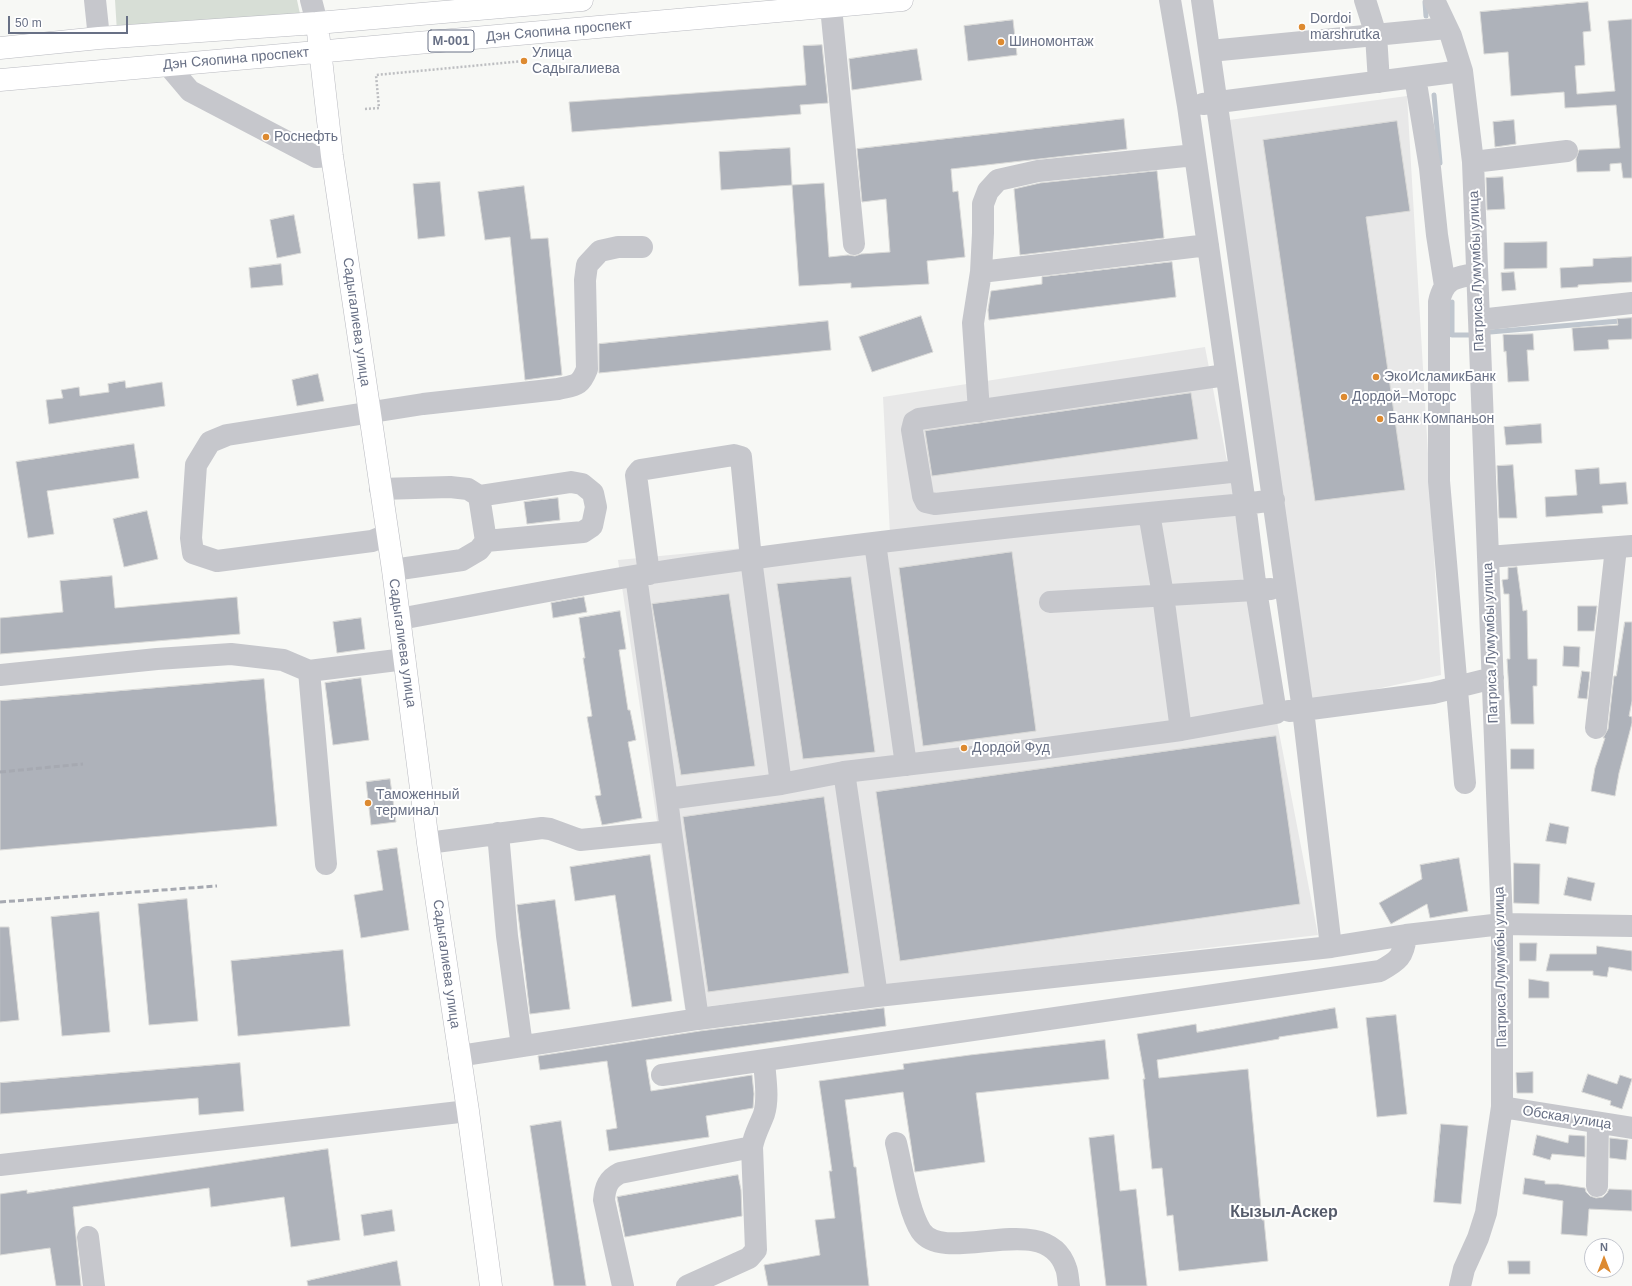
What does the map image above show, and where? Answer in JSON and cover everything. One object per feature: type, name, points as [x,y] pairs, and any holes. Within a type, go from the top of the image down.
[{"type":"main road","name":"Дэн Сяопина проспект","points":[[0,48],[99,38],[317,23],[582,0]]},
{"type":"main road","name":"Дэн Сяопина проспект","points":[[0,80],[902,0]]},
{"type":"main road","name":"Садыгалиева улица","points":[[317,23],[332,156],[368,413],[393,570],[428,843],[468,1111],[491,1286]]},
{"type":"street","points":[[95,0],[99,38]]},
{"type":"street","name":"Садыгалиева улица","points":[[311,0],[317,23]]},
{"type":"street","points":[[1170,0],[1188,106],[1256,590],[1276,713]]},
{"type":"street","points":[[1202,0],[1218,102],[1304,710],[1331,947]]},
{"type":"street","points":[[1365,0],[1376,35],[1379,82]]},
{"type":"street","name":"Патриса Лумумбы улица","points":[[1434,0],[1447,28],[1462,71],[1472,162],[1502,924],[1502,1107],[1486,1213],[1478,1238],[1464,1269],[1460,1286]]},
{"type":"street","points":[[831,7],[854,244]]},
{"type":"street","points":[[1210,51],[1447,28]]},
{"type":"street","points":[[168,64],[190,91],[316,157],[332,156]]},
{"type":"street","points":[[1188,106],[1462,71]]},
{"type":"street","points":[[1415,77],[1430,168],[1437,235],[1445,286]]},
{"type":"street","points":[[1472,162],[1567,151]]},
{"type":"street","points":[[979,410],[973,323],[981,272],[983,204],[988,191],[998,180],[1038,171],[1195,155]]},
{"type":"street","points":[[981,272],[1207,238],[1235,226]]},
{"type":"street","points":[[387,535],[372,540],[217,561],[193,553],[191,538],[196,465],[210,442],[227,435],[423,404],[558,389],[577,384],[583,380],[587,369],[585,280],[587,265],[600,251],[618,247],[642,247]]},
{"type":"street","points":[[1465,783],[1439,481],[1439,302],[1440,294],[1445,286],[1455,278],[1477,274]]},
{"type":"street","points":[[1479,320],[1632,304]]},
{"type":"street","points":[[1226,375],[919,419],[914,422],[912,430],[923,496],[926,502],[935,504],[1240,471]]},
{"type":"street","points":[[698,1019],[671,831],[642,575],[636,475],[640,470],[734,455],[741,457],[751,559],[781,784]]},
{"type":"street","points":[[380,489],[450,487],[468,489],[480,496],[571,482],[582,484],[593,493],[596,507],[592,526],[583,532],[486,541]]},
{"type":"street","points":[[393,570],[462,560],[479,550],[486,541],[480,496]]},
{"type":"street","points":[[399,619],[642,575],[751,559],[1149,512],[1245,504],[1274,500]]},
{"type":"street","points":[[1149,512],[1163,595],[1180,730]]},
{"type":"street","points":[[875,544],[906,765]]},
{"type":"street","points":[[1488,557],[1624,547],[1596,728]]},
{"type":"street","points":[[1050,602],[1286,587]]},
{"type":"street","points":[[0,675],[157,659],[231,654],[283,660],[309,671],[405,659]]},
{"type":"street","points":[[309,671],[326,864]]},
{"type":"street","points":[[667,799],[781,784],[844,772],[1180,730],[1276,713],[1433,693],[1493,678]]},
{"type":"street","points":[[844,772],[877,996]]},
{"type":"street","points":[[428,843],[542,828],[550,829],[580,840],[671,831]]},
{"type":"street","points":[[498,833],[507,936],[522,1046]]},
{"type":"street","points":[[459,1056],[698,1019],[877,996],[1331,947],[1406,935],[1502,924],[1632,926]]},
{"type":"street","points":[[662,1074],[764,1061],[1380,972],[1402,956],[1406,935]]},
{"type":"street","points":[[687,1286],[750,1258],[754,1254],[756,1245],[752,1147],[753,1139],[764,1114],[766,1101],[764,1061]]},
{"type":"street","name":"Обская улица","points":[[1502,1107],[1632,1128]]},
{"type":"street","points":[[0,1165],[468,1111]]},
{"type":"street","points":[[1597,1186],[1598,1123]]},
{"type":"street","points":[[896,1143],[913,1215],[922,1232],[932,1240],[948,1243],[1028,1238],[1045,1243],[1058,1253],[1066,1268],[1069,1286]]},
{"type":"street","points":[[623,1286],[604,1200],[605,1188],[612,1177],[620,1173],[752,1147]]},
{"type":"street","points":[[88,1237],[94,1286]]},
{"type":"path","points":[[365,109],[379,108],[376,76],[524,61]]},
{"type":"shaded area","points":[[115,0],[297,0],[300,14],[117,32]]},
{"type":"shaded area","name":"Дордой–Моторс","points":[[1407,96],[1441,675],[1303,705],[1229,120]]},
{"type":"shaded area","name":"Дордой Фуд","points":[[1205,347],[1318,935],[685,1009],[618,560],[890,534],[883,397]]},
{"type":"building","points":[[1588,2],[1591,31],[1583,32],[1585,65],[1575,66],[1577,94],[1615,91],[1608,21],[1632,19],[1632,178],[1623,178],[1621,163],[1610,164],[1610,171],[1577,172],[1576,159],[1579,150],[1620,148],[1616,105],[1565,108],[1564,92],[1511,96],[1508,52],[1484,54],[1480,12]]},
{"type":"building","points":[[1013,20],[1017,55],[968,61],[964,26]]},
{"type":"building","points":[[822,45],[828,103],[800,105],[801,114],[572,132],[569,102],[806,85],[803,46]]},
{"type":"building","points":[[917,49],[922,80],[852,90],[849,59]]},
{"type":"building","points":[[1124,119],[1127,149],[951,169],[953,192],[958,191],[965,257],[927,261],[929,284],[851,288],[851,283],[799,286],[792,185],[824,183],[829,257],[890,252],[886,199],[862,202],[857,149]]},
{"type":"building","points":[[1514,120],[1516,144],[1495,147],[1493,122]]},
{"type":"building","points":[[1397,121],[1410,211],[1366,217],[1405,490],[1315,501],[1263,140]]},
{"type":"building","points":[[790,148],[792,185],[721,190],[719,152]]},
{"type":"building","points":[[1157,171],[1164,238],[1020,255],[1014,189],[1040,183]]},
{"type":"building","points":[[1503,177],[1505,209],[1487,210],[1486,178]]},
{"type":"building","points":[[440,182],[445,236],[418,239],[413,184]]},
{"type":"building","points":[[524,186],[531,239],[548,238],[562,375],[525,380],[510,237],[485,240],[478,192]]},
{"type":"building","points":[[294,215],[301,253],[277,258],[270,220]]},
{"type":"building","points":[[1547,242],[1547,268],[1504,269],[1504,243]]},
{"type":"building","points":[[1632,257],[1632,282],[1578,285],[1578,287],[1561,288],[1560,268],[1593,266],[1593,259]]},
{"type":"building","points":[[1172,262],[1176,297],[989,320],[988,310],[991,291],[1042,284],[1042,277]]},
{"type":"building","points":[[281,264],[283,285],[251,288],[249,268]]},
{"type":"building","points":[[1514,272],[1516,290],[1502,291],[1501,273]]},
{"type":"building","points":[[921,316],[933,352],[872,372],[859,337]]},
{"type":"building","points":[[1632,318],[1632,339],[1608,340],[1609,349],[1574,351],[1572,328],[1618,325],[1617,319]]},
{"type":"building","points":[[828,321],[831,350],[599,373],[599,344]]},
{"type":"building","points":[[1533,334],[1534,350],[1527,350],[1529,381],[1508,382],[1506,351],[1504,352],[1503,335]]},
{"type":"building","points":[[318,374],[324,401],[297,406],[292,380]]},
{"type":"building","points":[[125,381],[126,388],[162,382],[165,406],[49,424],[46,400],[63,398],[61,390],[79,387],[80,396],[109,392],[108,384]]},
{"type":"building","points":[[1191,393],[1198,439],[932,476],[925,431]]},
{"type":"building","points":[[1541,424],[1542,443],[1506,445],[1504,427]]},
{"type":"building","points":[[134,444],[139,478],[47,491],[54,534],[28,538],[16,462]]},
{"type":"building","points":[[1513,465],[1517,518],[1499,518],[1497,466]]},
{"type":"building","points":[[1599,468],[1600,484],[1626,482],[1628,504],[1602,506],[1603,513],[1546,517],[1545,497],[1577,495],[1575,470]]},
{"type":"building","points":[[558,498],[560,520],[527,524],[524,502]]},
{"type":"building","points":[[147,511],[158,559],[124,567],[113,519]]},
{"type":"building","points":[[1012,552],[1036,731],[923,746],[899,568]]},
{"type":"building","points":[[1517,567],[1523,611],[1527,610],[1528,659],[1537,659],[1537,686],[1533,686],[1534,724],[1511,724],[1507,659],[1510,659],[1509,594],[1504,594],[1502,580],[1508,579],[1508,568]]},
{"type":"building","points":[[112,576],[115,608],[237,597],[240,634],[0,654],[0,618],[63,612],[60,581]]},
{"type":"building","points":[[851,577],[875,752],[803,759],[777,584]]},
{"type":"building","points":[[729,594],[755,766],[681,775],[652,604]]},
{"type":"building","points":[[584,597],[587,612],[553,618],[551,603]]},
{"type":"building","points":[[1578,606],[1597,606],[1594,631],[1578,631]]},
{"type":"building","points":[[620,611],[626,649],[619,650],[628,710],[630,710],[636,740],[628,742],[642,818],[602,825],[595,796],[601,795],[587,717],[592,716],[583,658],[585,658],[579,618]]},
{"type":"building","points":[[361,618],[365,649],[337,653],[333,622]]},
{"type":"building","points":[[1625,622],[1632,622],[1632,701],[1629,716],[1632,717],[1632,723],[1619,773],[1615,796],[1591,791],[1595,768],[1605,738],[1603,738],[1608,729],[1614,676],[1616,676]]},
{"type":"building","points":[[1564,646],[1580,647],[1579,667],[1563,666]]},
{"type":"building","points":[[1582,671],[1590,672],[1587,699],[1578,698]]},
{"type":"building","points":[[361,678],[369,740],[333,745],[325,683]]},
{"type":"building","points":[[264,679],[277,826],[0,850],[0,701]]},
{"type":"building","points":[[1276,736],[1300,904],[900,961],[876,792]]},
{"type":"building","points":[[1511,749],[1534,749],[1534,769],[1511,769]]},
{"type":"building","points":[[390,779],[396,822],[371,825],[366,782]]},
{"type":"building","points":[[824,797],[849,973],[708,992],[683,817]]},
{"type":"building","points":[[1550,823],[1569,827],[1566,844],[1546,841]]},
{"type":"building","points":[[397,848],[409,930],[361,938],[354,895],[383,890],[377,851]]},
{"type":"building","points":[[650,855],[672,1001],[632,1007],[615,895],[575,901],[570,867]]},
{"type":"building","points":[[1459,858],[1468,911],[1430,918],[1427,904],[1391,924],[1379,903],[1422,879],[1420,865]]},
{"type":"building","points":[[1514,863],[1540,864],[1539,904],[1514,903]]},
{"type":"building","points":[[1568,877],[1595,883],[1591,901],[1564,895]]},
{"type":"building","points":[[187,899],[198,1021],[149,1025],[138,904]]},
{"type":"building","points":[[555,900],[570,1009],[530,1014],[517,905]]},
{"type":"building","points":[[99,912],[110,1032],[62,1036],[51,917]]},
{"type":"building","points":[[0,927],[9,927],[19,1020],[0,1022]]},
{"type":"building","points":[[1520,943],[1537,943],[1536,961],[1520,961]]},
{"type":"building","points":[[1597,946],[1632,951],[1632,971],[1609,967],[1607,977],[1593,975],[1593,971],[1546,971],[1550,954],[1596,954]]},
{"type":"building","points":[[343,950],[350,1026],[238,1036],[231,961]]},
{"type":"building","points":[[1529,979],[1549,982],[1549,998],[1529,998]]},
{"type":"building","points":[[884,1008],[886,1026],[646,1060],[651,1091],[752,1075],[754,1094],[753,1108],[706,1116],[709,1137],[609,1151],[606,1130],[617,1128],[607,1061],[540,1070],[538,1056],[700,1031]]},
{"type":"building","points":[[1335,1008],[1338,1028],[1279,1037],[1279,1039],[1157,1060],[1159,1078],[1248,1069],[1262,1220],[1264,1220],[1268,1261],[1179,1271],[1173,1215],[1167,1216],[1162,1168],[1152,1169],[1143,1079],[1145,1079],[1137,1034],[1196,1024],[1197,1032]]},
{"type":"building","points":[[1396,1015],[1407,1114],[1377,1117],[1366,1018]]},
{"type":"building","points":[[1105,1040],[1109,1079],[976,1093],[985,1162],[915,1172],[903,1092],[845,1100],[854,1167],[856,1167],[869,1286],[768,1286],[764,1265],[820,1255],[815,1220],[835,1218],[829,1171],[832,1171],[819,1081],[904,1069],[903,1064]]},
{"type":"building","points":[[240,1063],[244,1111],[199,1115],[198,1098],[0,1114],[0,1083]]},
{"type":"building","points":[[1533,1072],[1533,1093],[1517,1093],[1516,1073]]},
{"type":"building","points":[[1588,1074],[1617,1084],[1620,1075],[1632,1079],[1622,1109],[1610,1105],[1611,1101],[1582,1092]]},
{"type":"building","points":[[561,1121],[586,1286],[554,1286],[530,1126]]},
{"type":"building","points":[[1441,1124],[1468,1126],[1461,1204],[1434,1202]]},
{"type":"building","points":[[1114,1135],[1120,1191],[1136,1189],[1147,1286],[1106,1286],[1089,1138]]},
{"type":"building","points":[[1537,1135],[1568,1143],[1569,1135],[1585,1136],[1585,1157],[1552,1154],[1550,1160],[1533,1155]]},
{"type":"building","points":[[1610,1138],[1628,1140],[1626,1160],[1610,1158]]},
{"type":"building","points":[[328,1149],[340,1240],[291,1247],[284,1197],[211,1207],[209,1188],[73,1207],[81,1286],[56,1286],[50,1248],[0,1255],[0,1194],[27,1190],[27,1193]]},
{"type":"building","points":[[738,1175],[741,1190],[742,1216],[625,1237],[617,1197]]},
{"type":"building","points":[[1525,1178],[1545,1181],[1545,1184],[1558,1184],[1585,1188],[1586,1192],[1590,1196],[1596,1198],[1603,1197],[1609,1189],[1632,1190],[1632,1211],[1589,1209],[1587,1236],[1561,1234],[1563,1201],[1523,1194]]},
{"type":"building","points":[[392,1210],[395,1231],[364,1236],[361,1215]]},
{"type":"building","points":[[397,1261],[401,1286],[308,1286],[307,1281]]},
{"type":"building","points":[[1508,1261],[1530,1261],[1530,1274],[1509,1274]]},
{"type":"waterway","points":[[1425,2],[1426,16]]},
{"type":"waterway","points":[[1434,95],[1440,163]]},
{"type":"waterway","points":[[1452,302],[1452,335],[1471,335]]},
{"type":"waterway","points":[[1490,332],[1632,320]]},
{"type":"railway","points":[[0,772],[83,764]]},
{"type":"railway","points":[[0,902],[217,886]]},
{"type":"place","name":"Dordoi marshrutka","points":[[1302,27]]},
{"type":"place","name":"Шиномонтаж","points":[[1001,42]]},
{"type":"place","name":"Улица Садыгалиева","points":[[524,61]]},
{"type":"place","name":"Роснефть","points":[[266,137]]},
{"type":"place","name":"ЭкоИсламикБанк","points":[[1376,377]]},
{"type":"place","name":"Дордой–Моторс","points":[[1344,397]]},
{"type":"place","name":"Банк Компаньон","points":[[1380,419]]},
{"type":"place","name":"Дордой Фуд","points":[[964,748]]},
{"type":"place","name":"Таможенный терминал","points":[[368,803]]},
{"type":"district","name":"Кызыл-Аскер","points":[[1284,1213]]}]
